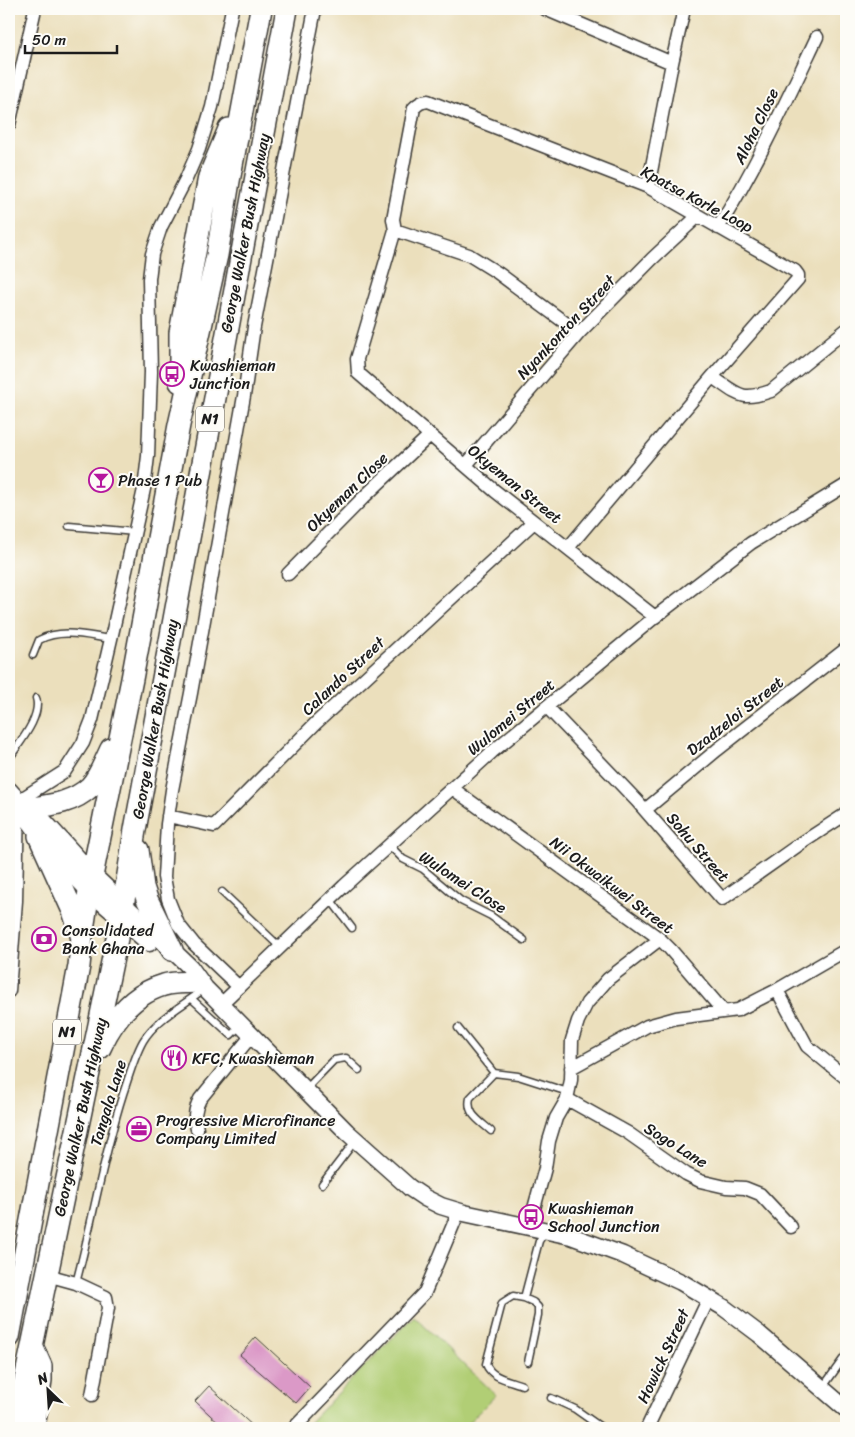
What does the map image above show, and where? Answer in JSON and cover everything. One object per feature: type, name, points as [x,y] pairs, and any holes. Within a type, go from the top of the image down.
[{"type":"highway","name":"George Walker Bush Highway","points":[[9,1337],[80,966],[82,936],[91,883],[123,727],[179,425],[180,333],[209,177],[246,87],[261,9]]},
{"type":"highway","name":"George Walker Bush Highway","points":[[14,1428],[122,911],[135,830],[287,9]]},
{"type":"highway","points":[[21,802],[60,804],[74,798],[91,786],[123,727]]},
{"type":"highway","points":[[135,830],[143,886],[147,899],[172,950]]},
{"type":"highway","points":[[39,836],[73,911],[82,936]]},
{"type":"highway","points":[[87,1078],[103,1042],[122,1011],[140,996],[165,984],[197,990]]},
{"type":"highway","points":[[32,1346],[41,1366],[34,1428]]},
{"type":"main road","points":[[21,802],[25,815],[54,856],[91,883],[122,911],[197,990],[221,1004],[356,1140],[410,1188],[433,1202],[459,1211],[571,1236],[623,1255],[681,1282],[709,1298],[759,1334],[846,1409]]},
{"type":"main road","points":[[21,802],[91,883]]},
{"type":"main road","points":[[122,911],[172,950],[190,967],[197,990]]},
{"type":"street","points":[[9,125],[35,9]]},
{"type":"street","points":[[9,984],[16,901],[21,802],[65,771],[83,743],[92,720],[144,489],[148,456],[152,372],[149,279],[152,254],[161,227],[199,149],[212,107],[232,9]]},
{"type":"street","points":[[239,987],[194,944],[178,924],[168,899],[164,877],[168,816],[244,396],[254,327],[315,9]]},
{"type":"street","points":[[545,9],[672,63]]},
{"type":"street","points":[[648,188],[684,9]]},
{"type":"street","name":"Aloha Close","points":[[718,228],[763,151],[818,36]]},
{"type":"street","name":"Kpatsa Korle Loop","points":[[358,372],[357,360],[396,230],[393,219],[414,108],[423,102],[428,101],[648,188],[796,271],[798,279],[712,377],[568,548]]},
{"type":"street","name":"Nyankonton Street","points":[[466,465],[579,333],[697,217]]},
{"type":"street","points":[[396,230],[469,255],[498,273],[579,333]]},
{"type":"street","points":[[712,377],[742,396],[756,396],[771,391],[846,330]]},
{"type":"street","name":"Okyeman Street","points":[[358,372],[495,491],[655,617]]},
{"type":"street","name":"Okyeman Close","points":[[288,574],[362,498],[430,435]]},
{"type":"street","name":"Wulomei Street","points":[[221,1004],[330,899],[492,752],[655,617],[751,543],[846,485]]},
{"type":"street","name":"Calando Street","points":[[168,816],[214,826],[316,723],[534,522]]},
{"type":"street","name":"Dzadzeloi Street","points":[[644,810],[846,649]]},
{"type":"street","name":"Sohu Street","points":[[547,707],[644,810],[722,899],[846,814]]},
{"type":"street","name":"Nii Okwaikwei Street","points":[[452,788],[660,939],[724,1012]]},
{"type":"street","points":[[529,1227],[546,1168],[549,1141],[556,1118],[568,1096],[572,1040],[578,1021],[587,1003],[608,979],[660,939]]},
{"type":"street","points":[[571,1068],[647,1026],[676,1018],[738,1010],[846,950]]},
{"type":"street","points":[[777,990],[807,1046],[846,1078]]},
{"type":"street","points":[[197,1130],[194,1119],[195,1109],[200,1099],[247,1030]]},
{"type":"street","name":"Sogo Lane","points":[[568,1096],[628,1133],[686,1174],[700,1181],[726,1187],[745,1188],[760,1194],[790,1227]]},
{"type":"street","points":[[294,1428],[425,1292],[459,1211]]},
{"type":"street","points":[[47,1275],[76,1283],[106,1297],[108,1308],[92,1395]]},
{"type":"street","name":"Howick Street","points":[[647,1428],[709,1298]]},
{"type":"lane","points":[[68,526],[135,532]]},
{"type":"lane","points":[[33,656],[39,640],[51,635],[70,633],[111,639]]},
{"type":"lane","points":[[9,759],[36,717],[38,703],[36,698]]},
{"type":"lane","name":"Wulomei Close","points":[[389,846],[403,859],[423,869],[461,901],[491,916],[524,940]]},
{"type":"lane","points":[[222,892],[280,946]]},
{"type":"lane","points":[[330,899],[352,928]]},
{"type":"lane","points":[[197,990],[231,1035],[247,1030]]},
{"type":"lane","name":"Tangala Lane","points":[[76,1283],[89,1234],[112,1127],[130,1072],[144,1040],[158,1024],[197,990]]},
{"type":"lane","points":[[458,1028],[494,1073],[470,1098],[468,1104],[469,1110],[474,1116],[492,1131]]},
{"type":"lane","points":[[305,1090],[334,1060],[346,1058],[359,1070]]},
{"type":"lane","name":"Sogo Lane","points":[[494,1073],[518,1076],[568,1096]]},
{"type":"lane","points":[[322,1184],[356,1140]]},
{"type":"lane","points":[[524,1298],[539,1241],[546,1231]]},
{"type":"lane","points":[[522,1385],[494,1375],[488,1370],[486,1364],[502,1303],[513,1296],[524,1298],[533,1302],[538,1307],[528,1362]]},
{"type":"lane","points":[[822,1388],[846,1355]]},
{"type":"lane","points":[[551,1398],[575,1409],[602,1428]]},
{"type":"green space","points":[[414,1316],[496,1395],[463,1428],[304,1428]]},
{"type":"building","points":[[256,1337],[310,1387],[296,1403],[240,1355]]},
{"type":"building","points":[[209,1386],[255,1428],[224,1428],[195,1401]]},
{"type":"place","name":"Kwashieman Junction","points":[[172,374]]},
{"type":"place","name":"Phase 1 Pub","points":[[101,480]]},
{"type":"place","name":"Consolidated Bank Ghana","points":[[44,939]]},
{"type":"place","name":"KFC, Kwashieman","points":[[174,1058]]},
{"type":"place","name":"Progressive Microfinance Company Limited","points":[[139,1129]]},
{"type":"place","name":"Kwashieman School Junction","points":[[531,1217]]}]
